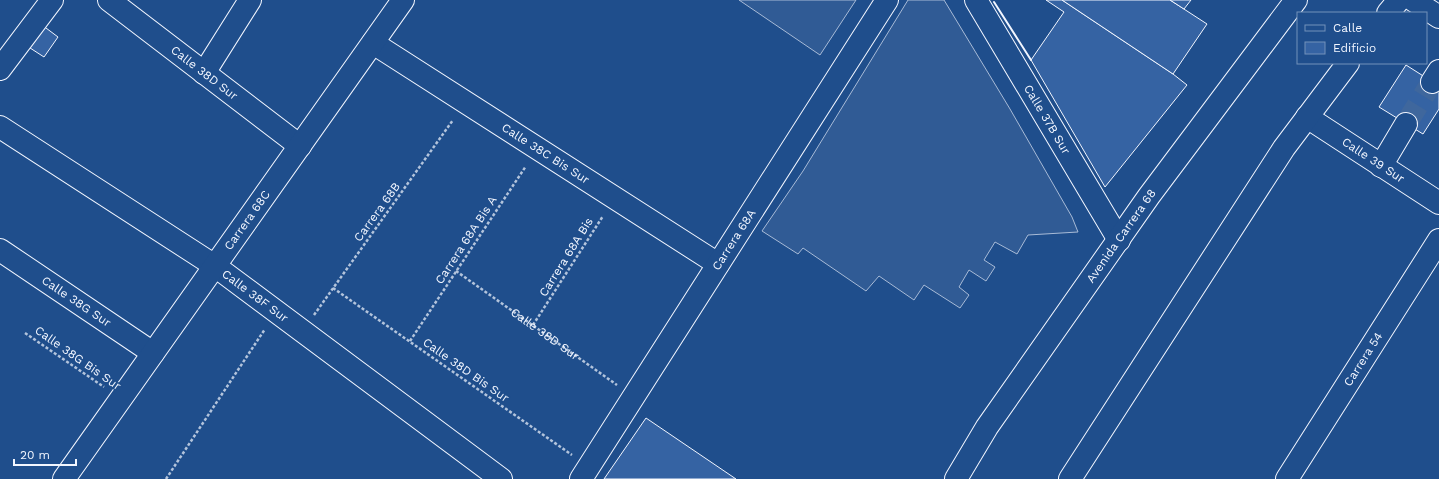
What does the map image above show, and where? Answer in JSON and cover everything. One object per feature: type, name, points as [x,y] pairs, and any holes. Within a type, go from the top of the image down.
[{"type":"street","points":[[0,69],[52,0]]},
{"type":"street","name":"Calle 38D Sur","points":[[109,0],[300,146]]},
{"type":"street","points":[[204,73],[250,0]]},
{"type":"street","name":"Carrera 68C","points":[[64,479],[403,0]]},
{"type":"street","name":"Carrera 68A","points":[[585,473],[887,0]]},
{"type":"street","name":"Calle 37B Sur","points":[[976,0],[1119,240]]},
{"type":"street","name":"Avenida Carrera 68","points":[[959,478],[987,427],[1173,163],[1296,0]]},
{"type":"street","points":[[1389,12],[1399,0]]},
{"type":"street","points":[[1413,0],[1439,17]]},
{"type":"street","name":"Calle 38C Bis Sur","points":[[373,43],[718,264]]},
{"type":"street","points":[[1070,479],[1240,214],[1307,117],[1347,64]]},
{"type":"street","name":"Calle 39 Sur","points":[[1307,117],[1439,203]]},
{"type":"street","points":[[1381,166],[1406,124]]},
{"type":"street","name":"Calle 38F Sur","points":[[0,127],[215,266],[500,479]]},
{"type":"street","name":"Carrera 54","points":[[1287,479],[1439,240]]},
{"type":"street","name":"Calle 38G Sur","points":[[0,250],[153,353]]},
{"type":"path","name":"Carrera 68B","points":[[302,331],[466,103]]},
{"type":"path","name":"Carrera 68A Bis A","points":[[410,342],[537,148]]},
{"type":"path","name":"Carrera 68A Bis","points":[[533,325],[614,198]]},
{"type":"path","name":"Calle 38D Sur","points":[[456,271],[634,397]]},
{"type":"path","name":"Calle 38D Bis Sur","points":[[333,288],[410,342],[585,473]]},
{"type":"path","points":[[166,479],[276,312]]},
{"type":"path","name":"Calle 38G Bis Sur","points":[[25,333],[121,398]]},
{"type":"shaded area","points":[[739,0],[856,0],[820,55]]},
{"type":"shaded area","points":[[908,0],[944,0],[1010,109],[1072,217],[1078,232],[1028,235],[1017,254],[995,242],[984,260],[995,267],[986,281],[969,270],[959,287],[969,295],[960,308],[924,285],[914,300],[879,276],[866,291],[803,248],[798,254],[762,231],[803,171]]},
{"type":"building","points":[[1046,0],[1062,0],[1173,74],[1187,85],[1105,187],[1031,60],[1064,12]]},
{"type":"building","points":[[1062,0],[1170,0],[1207,24],[1173,74]]},
{"type":"building","points":[[1170,0],[1191,0],[1184,9]]},
{"type":"building","points":[[42,25],[58,37],[44,57],[27,46]]},
{"type":"building","points":[[1406,65],[1439,86],[1439,109],[1423,134],[1379,107]]},
{"type":"building","points":[[646,418],[736,479],[604,479]]},
{"type":"tunnel","points":[[1406,124],[1432,82]]},
{"type":"wall","points":[[994,2],[1031,60]]}]
